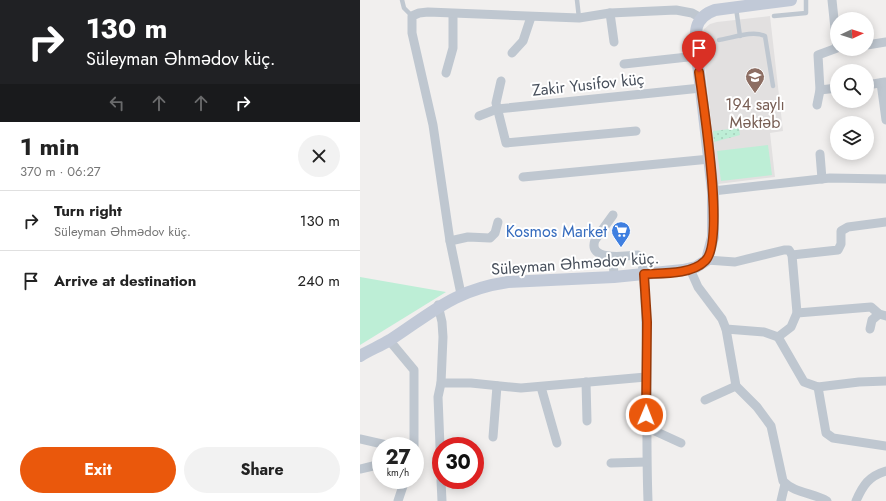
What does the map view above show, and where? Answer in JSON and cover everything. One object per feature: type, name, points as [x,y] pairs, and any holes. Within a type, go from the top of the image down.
[{"type":"street","points":[[778,337],[791,327],[797,314],[792,255],[789,250],[734,262],[707,260],[713,237],[713,191],[697,56],[696,29],[701,18],[715,10],[785,0]]},
{"type":"street","points":[[817,105],[820,90],[818,54],[837,48],[832,0]]},
{"type":"street","points":[[461,294],[450,241],[433,125],[412,33],[412,16],[419,13],[579,18],[610,13],[683,11],[701,18]]},
{"type":"street","points":[[610,13],[614,42]]},
{"type":"street","points":[[446,73],[453,48],[453,14]]},
{"type":"street","points":[[512,53],[523,41],[531,17]]},
{"type":"street","points":[[874,43],[886,42]]},
{"type":"street","points":[[624,64],[697,56]]},
{"type":"street","points":[[501,81],[496,103],[506,143],[636,131]]},
{"type":"street","points":[[883,83],[886,120]]},
{"type":"street","name":"Zakir Yusifov küç","points":[[479,116],[497,109],[701,88]]},
{"type":"street","points":[[820,90],[830,89]]},
{"type":"street","points":[[820,154],[822,179]]},
{"type":"street","points":[[523,177],[710,159]]},
{"type":"street","points":[[713,191],[822,179],[886,179]]},
{"type":"street","points":[[613,214],[594,243],[596,249],[600,254],[613,257],[638,255],[642,261],[644,274],[647,322],[646,462],[648,501]]},
{"type":"street","points":[[450,241],[468,237],[490,238],[495,233],[498,222]]},
{"type":"street","points":[[792,255],[838,250],[841,244],[840,231],[848,227],[886,222]]},
{"type":"street","points":[[613,257],[614,277]]},
{"type":"street","name":"Süleyman Əhmədov küç.","points":[[360,356],[389,340],[438,306],[461,294],[488,285],[508,282],[614,277],[690,269],[707,260]]},
{"type":"street","points":[[690,269],[698,287],[722,319],[726,329],[736,386],[757,407],[771,426],[780,471],[785,484],[781,501]]},
{"type":"street","points":[[438,306],[443,329],[441,383],[438,397],[440,437]]},
{"type":"street","points":[[797,314],[871,308],[882,315]]},
{"type":"street","points":[[870,330],[872,320],[882,315]]},
{"type":"street","points":[[726,329],[752,330],[778,337],[804,382],[818,387],[859,382],[886,381]]},
{"type":"street","points":[[389,340],[414,370],[414,437]]},
{"type":"street","points":[[441,383],[471,383],[511,388],[541,387],[646,377]]},
{"type":"street","points":[[586,382],[587,421]]},
{"type":"street","points":[[493,437],[497,386]]},
{"type":"street","points":[[705,400],[736,386]]},
{"type":"street","points":[[541,387],[557,443]]},
{"type":"street","points":[[818,387],[826,433],[834,438],[886,446]]},
{"type":"street","points":[[646,427],[681,443]]},
{"type":"street","points":[[360,439],[372,442]]},
{"type":"street","points":[[611,463],[646,462]]},
{"type":"street","points":[[360,469],[372,466]]},
{"type":"street","points":[[856,501],[862,487],[871,477],[886,472]]},
{"type":"street","points":[[785,484],[815,494],[827,501]]},
{"type":"street","points":[[398,501],[402,489]]},
{"type":"street","points":[[441,489],[442,501]]},
{"type":"lane","points":[[402,0],[404,8],[412,16]]},
{"type":"lane","points":[[577,0],[579,18]]},
{"type":"lane","points":[[774,16],[806,13],[806,0]]},
{"type":"lane","points":[[736,6],[740,36]]},
{"type":"lane","points":[[719,40],[762,34],[766,36],[768,39],[773,86]]},
{"type":"shaded area","points":[[770,16],[783,131],[770,133],[775,177],[718,184],[702,38],[704,29],[710,24],[717,22]]},
{"type":"green space","points":[[739,128],[740,135],[714,142],[713,131]]},
{"type":"green space","points":[[768,145],[772,175],[721,181],[717,151]]},
{"type":"green space","points":[[360,277],[446,292],[360,345]]},
{"type":"place","name":"194 saylı Məktəb","points":[[755,94]]},
{"type":"place","name":"Kosmos Market","points":[[621,248]]},
{"type":"route","points":[[646,415],[647,322],[644,274],[690,269],[702,264],[707,260],[710,254],[713,237],[713,191],[699,72]]}]
